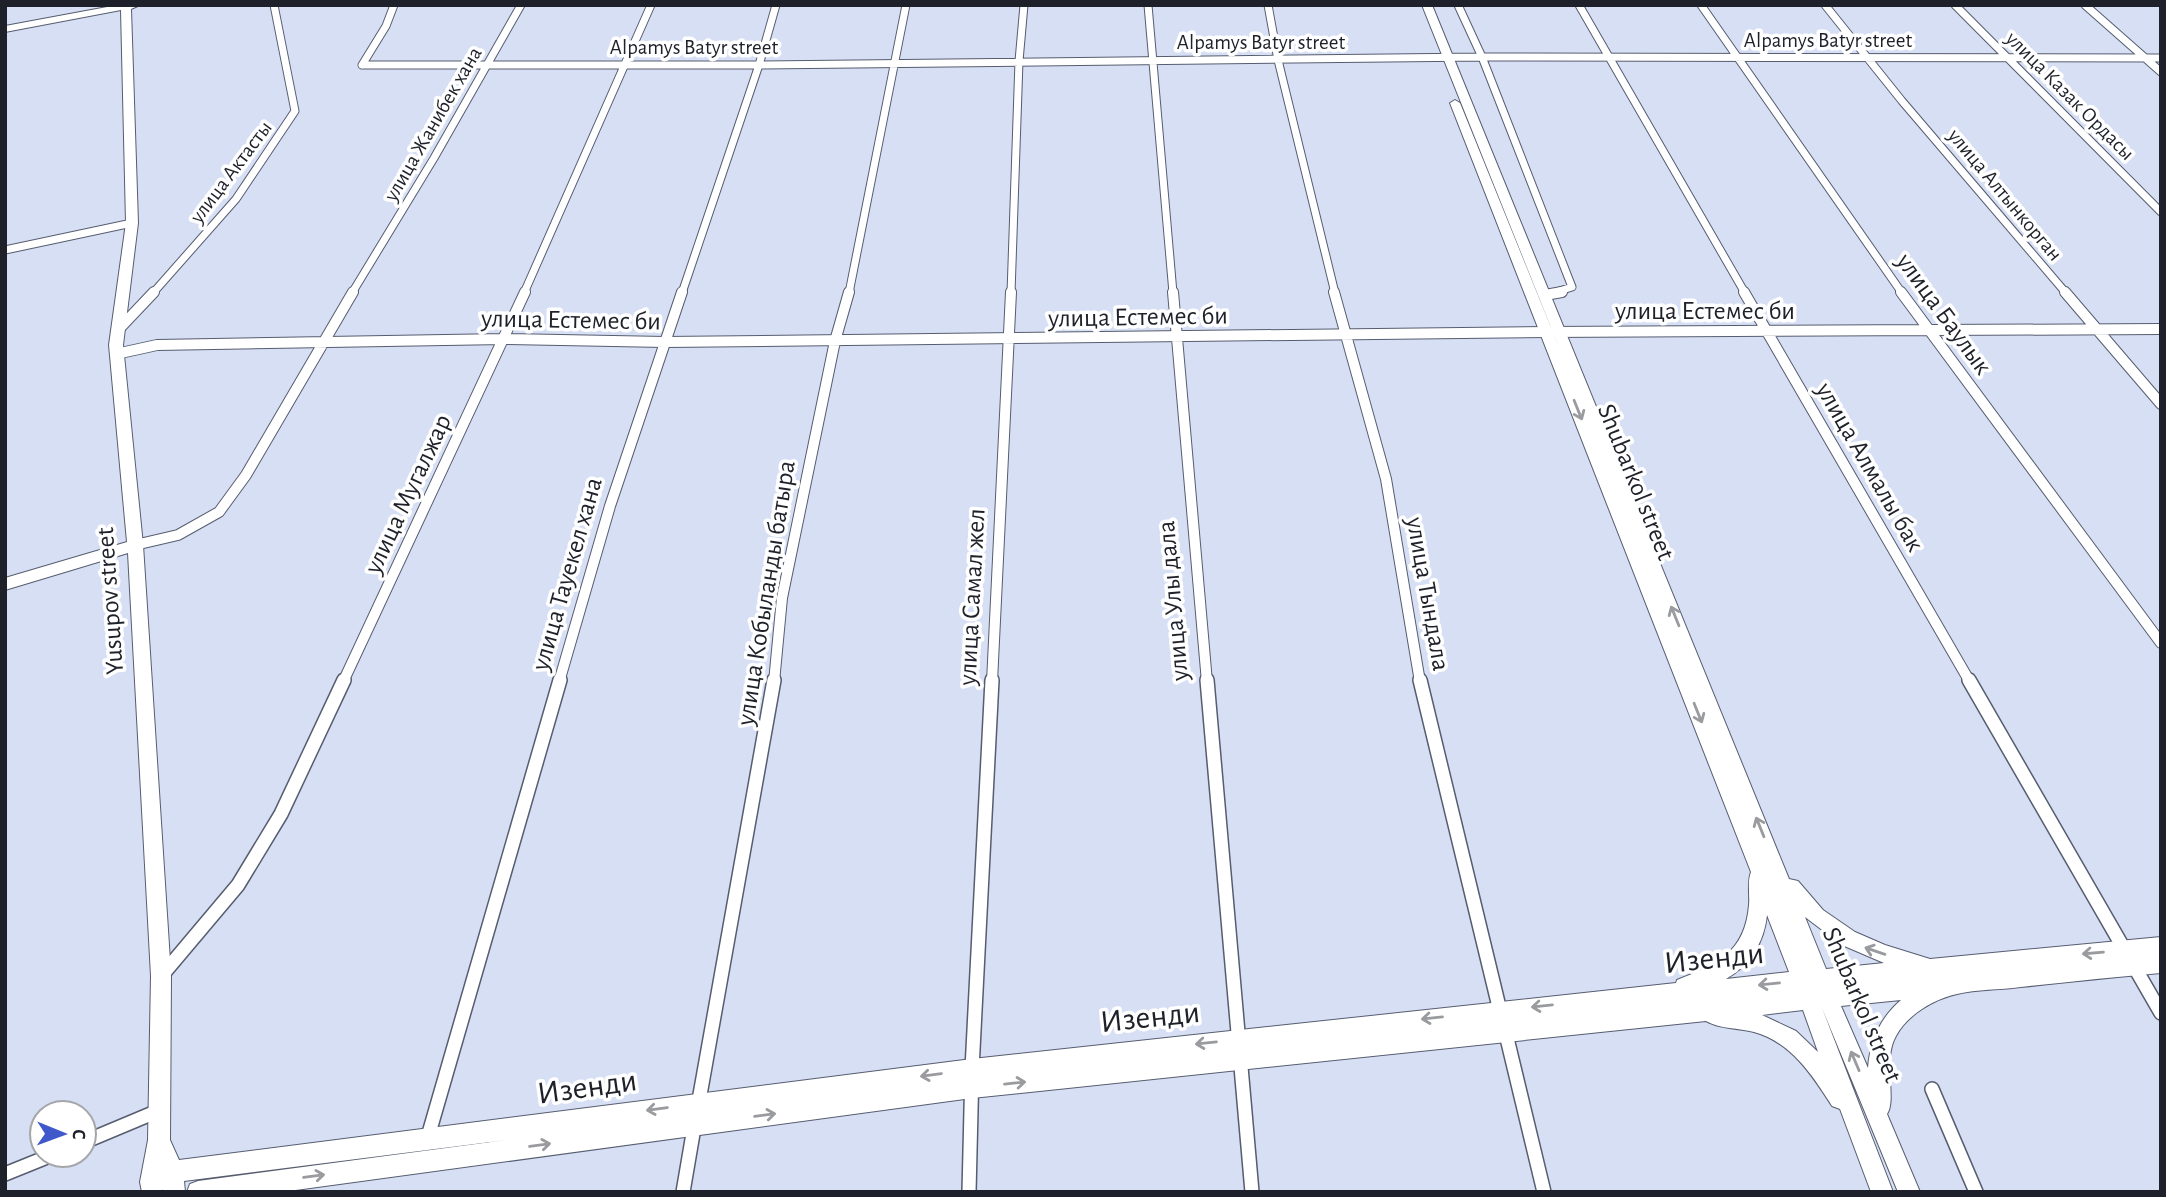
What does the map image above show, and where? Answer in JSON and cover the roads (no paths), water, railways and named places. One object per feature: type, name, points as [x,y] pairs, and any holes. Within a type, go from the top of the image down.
[{"type":"street","name":"улица Актасты","points":[[117,331],[193,252],[280,138],[295,111],[274,5]]},
{"type":"street","name":"Alpamys Batyr street","points":[[394,5],[386,26],[362,65],[759,65],[1482,57],[2161,58]]},
{"type":"street","name":"улица Жанибек хана","points":[[135,545],[178,535],[219,512],[246,475],[322,342],[375,259],[521,5]]},
{"type":"street","name":"улица Мугалжар","points":[[161,976],[238,885],[281,814],[504,339],[651,5]]},
{"type":"street","name":"улица Тауекел хана","points":[[424,1151],[610,506],[759,65],[776,5]]},
{"type":"street","name":"улица Кобыланды батыра","points":[[683,1192],[773,693],[782,598],[835,341],[849,292],[906,5]]},
{"type":"street","name":"улица Самал жел","points":[[969,1192],[972,1079],[1009,339],[1019,61],[1024,5]]},
{"type":"street","name":"улица Улы дала","points":[[1147,5],[1237,1049],[1252,1192]]},
{"type":"street","name":"улица Тындала","points":[[1268,5],[1278,60],[1345,336],[1386,479],[1415,661],[1544,1192]]},
{"type":"street","name":"Shubarkol street","points":[[1416,5],[1443,58],[1545,295],[1554,332]]},
{"type":"street","name":"Shubarkol street","points":[[1427,5],[1443,58],[1815,988],[1861,1137],[1882,1192]]},
{"type":"street","points":[[1458,5],[1482,57],[1572,287],[1545,295]]},
{"type":"street","name":"улица Алмалы бак","points":[[1579,5],[2161,1013]]},
{"type":"street","name":"улица Баулык","points":[[1701,5],[1928,330],[2161,643]]},
{"type":"street","name":"улица Алтынкорган","points":[[1825,5],[1902,101],[2161,404]]},
{"type":"street","name":"улица Казак Ордасы","points":[[1955,5],[2161,212]]},
{"type":"street","points":[[2085,5],[2161,72]]},
{"type":"street","name":"Yusupov street","points":[[129,6],[132,223],[116,354],[135,545],[161,976],[159,1140],[174,1182]]},
{"type":"street","points":[[5,29],[129,6]]},
{"type":"street","points":[[5,250],[132,223]]},
{"type":"street","name":"улица Естемес би","points":[[116,354],[157,345],[504,339],[835,341],[1554,332],[2161,329]]},
{"type":"street","points":[[5,584],[135,545]]},
{"type":"street","points":[[1765,860],[1801,903],[1835,929],[1867,949],[1948,975]]},
{"type":"street","points":[[1661,995],[1706,979],[1735,963],[1752,941],[1765,860]]},
{"type":"street","name":"Изенди","points":[[2129,958],[2161,946]]},
{"type":"street","name":"Изенди","points":[[1503,1021],[1661,995],[1815,988],[2129,958],[2161,963]]},
{"type":"street","points":[[1888,1139],[1878,1091],[1877,1058],[1890,1026],[1907,1008],[1948,975]]},
{"type":"street","name":"Shubarkol street","points":[[1815,988],[1888,1139],[1909,1192]]},
{"type":"street","name":"Изенди","points":[[151,1187],[972,1079],[1503,1021],[1677,1012],[1815,988]]},
{"type":"street","points":[[1677,1012],[1757,1021],[1781,1032],[1805,1052],[1826,1076],[1861,1137]]},
{"type":"street","points":[[1931,1089],[1976,1192]]},
{"type":"street","points":[[98,1136],[158,1111]]},
{"type":"street","points":[[151,1187],[159,1140]]},
{"type":"street","name":"Изенди","points":[[198,1192],[238,1189],[424,1151]]},
{"type":"street","points":[[5,1174],[28,1165]]}]
